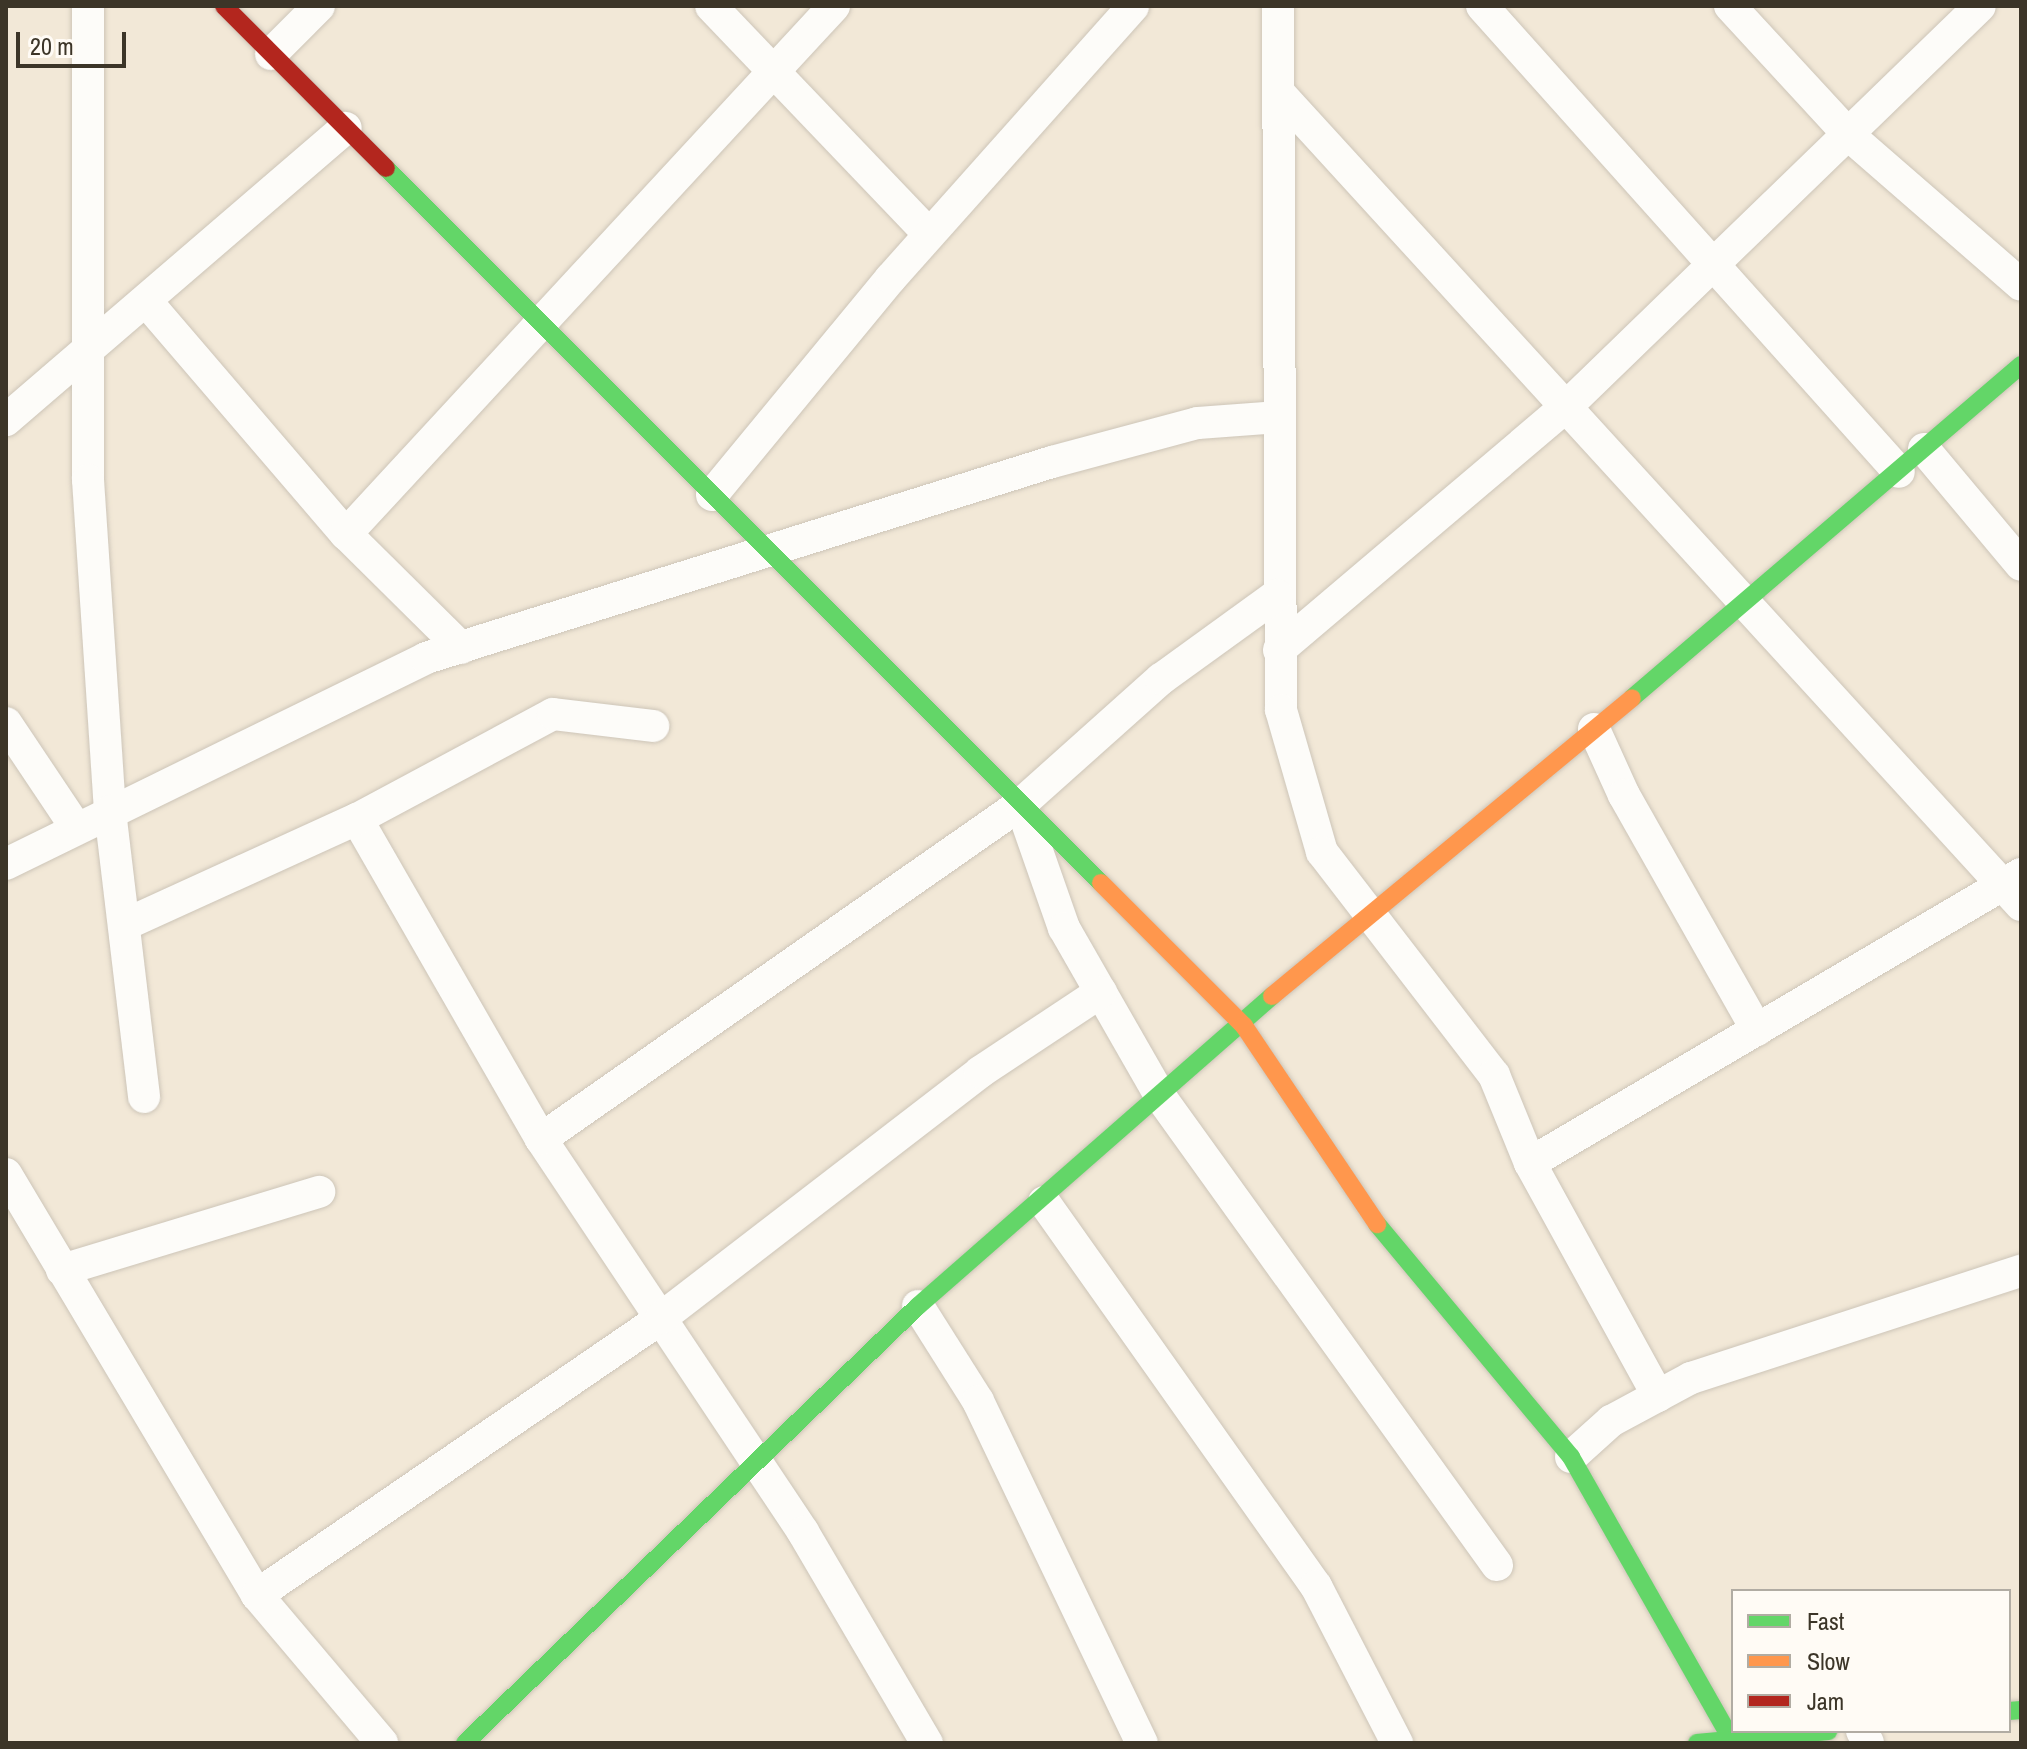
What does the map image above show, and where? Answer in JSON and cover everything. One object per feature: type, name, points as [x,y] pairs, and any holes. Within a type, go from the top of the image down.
[{"type":"street","points":[[88,6],[86,352],[110,811],[144,1097]]},
{"type":"street","points":[[224,6],[1244,1026],[1403,1264],[1571,1457],[1733,1742]]},
{"type":"street","points":[[271,54],[319,6]]},
{"type":"street","points":[[711,6],[769,73],[929,234]]},
{"type":"street","points":[[346,534],[834,6]]},
{"type":"street","points":[[712,495],[929,234],[1133,6]]},
{"type":"street","points":[[1278,6],[1281,95],[1277,595],[1281,710],[1322,852],[1494,1075],[1530,1163],[1658,1396]]},
{"type":"street","points":[[1482,6],[1899,472]]},
{"type":"street","points":[[1730,6],[1851,137],[2021,285]]},
{"type":"street","points":[[1279,650],[1566,407],[1851,137],[1980,6]]},
{"type":"street","points":[[1281,95],[1747,605],[2016,888],[1757,1030],[1530,1163]]},
{"type":"street","points":[[6,420],[346,128]]},
{"type":"street","points":[[146,301],[346,534],[461,648]]},
{"type":"street","points":[[465,1743],[612,1595],[760,1466],[918,1306],[1162,1099],[1369,911],[1747,605],[2021,365]]},
{"type":"street","points":[[6,864],[75,826],[426,658],[771,555],[890,508],[1066,458],[1198,423],[1279,417]]},
{"type":"street","points":[[1924,449],[2021,565]]},
{"type":"street","points":[[541,1139],[1021,804],[1161,679],[1277,595]]},
{"type":"street","points":[[124,925],[357,819],[553,714],[653,726]]},
{"type":"street","points":[[6,723],[75,826]]},
{"type":"street","points":[[1594,729],[1624,795],[1757,1030]]},
{"type":"street","points":[[1021,804],[1064,928],[1162,1099],[1497,1565]]},
{"type":"street","points":[[357,819],[541,1139],[760,1466],[927,1743]]},
{"type":"street","points":[[257,1595],[661,1318],[980,1072],[1101,992]]},
{"type":"street","points":[[6,1174],[257,1595],[382,1743]]},
{"type":"street","points":[[62,1270],[319,1192]]},
{"type":"street","points":[[1044,1202],[1316,1586],[1397,1743]]},
{"type":"street","points":[[1571,1457],[1611,1421],[1691,1378],[2021,1271]]},
{"type":"street","points":[[918,1306],[978,1401],[1142,1743]]},
{"type":"street","points":[[1697,1743],[1811,1733]]},
{"type":"traffic: fast","points":[[386,168],[1101,883]]},
{"type":"traffic: fast","points":[[1632,698],[2021,365]]},
{"type":"traffic: fast","points":[[465,1743],[918,1306],[1272,996]]},
{"type":"traffic: fast","points":[[1377,1224],[1571,1457],[1733,1742]]},
{"type":"traffic: fast","points":[[2011,1711],[2021,1710]]},
{"type":"traffic: fast","points":[[1697,1743],[1806,1733]]},
{"type":"traffic: slow","points":[[1272,996],[1632,698]]},
{"type":"traffic: slow","points":[[1101,883],[1244,1026],[1377,1224]]},
{"type":"traffic: jam","points":[[224,6],[386,168]]}]
